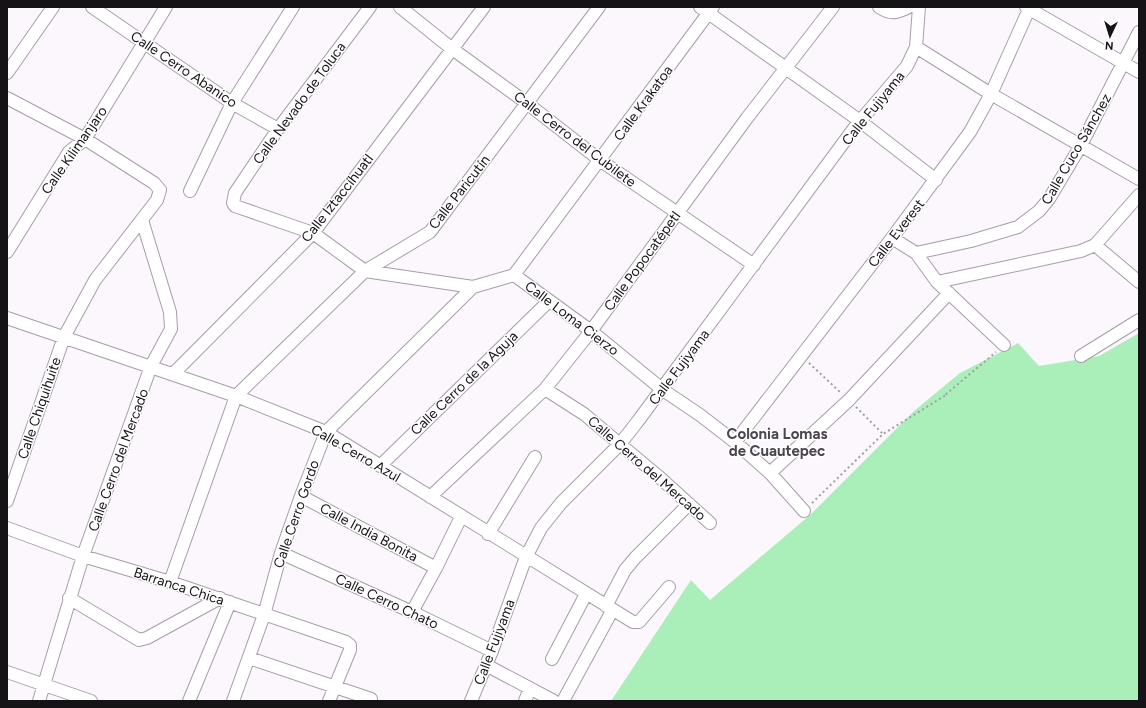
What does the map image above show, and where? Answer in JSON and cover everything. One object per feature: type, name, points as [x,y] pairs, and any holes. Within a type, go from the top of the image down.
[{"type":"street","points":[[7,73],[53,7]]},
{"type":"street","name":"Calle Cerro Abanico","points":[[92,7],[232,103],[278,129]]},
{"type":"street","name":"Calle Kilimanjaro","points":[[7,252],[69,152],[85,139],[166,7]]},
{"type":"street","points":[[190,191],[232,103],[294,7]]},
{"type":"street","name":"Calle Nevado de Toluca","points":[[233,203],[235,193],[278,129],[370,7]]},
{"type":"street","name":"Calle Cerro del Cubilete","points":[[400,7],[451,48],[528,104],[600,160],[754,265]]},
{"type":"street","name":"Calle Iztaccíhuatl","points":[[173,374],[313,233],[451,48],[484,7]]},
{"type":"street","name":"Calle Paricutín","points":[[236,396],[365,271],[430,232],[528,104],[599,7]]},
{"type":"street","name":"Calle Popocatépetl","points":[[430,497],[545,389],[591,331],[785,68],[833,7]]},
{"type":"street","points":[[879,7],[888,12],[896,13],[909,7]]},
{"type":"street","points":[[919,7],[916,47],[991,94],[1139,179]]},
{"type":"street","points":[[1028,8],[1139,72]]},
{"type":"street","name":"Calle Everest","points":[[735,442],[936,180],[970,132],[991,94],[1028,8]]},
{"type":"street","points":[[707,9],[785,68],[860,121],[936,180]]},
{"type":"street","name":"Calle Krakatoa","points":[[514,275],[600,160],[707,9]]},
{"type":"street","name":"Calle Cuco Sánchez","points":[[916,253],[971,241],[1018,227],[1039,212],[1050,199],[1080,146],[1124,64],[1139,32]]},
{"type":"street","name":"Calle Fujiyama","points":[[471,701],[492,651],[526,557],[541,528],[561,503],[620,444],[663,390],[860,121],[907,66],[916,47]]},
{"type":"street","points":[[7,98],[85,139]]},
{"type":"street","name":"Calle Chiquihuite","points":[[7,501],[64,337],[95,280],[157,200],[160,190],[154,183],[85,139]]},
{"type":"street","points":[[937,282],[1081,251],[1095,245],[1139,195]]},
{"type":"street","name":"Calle Loma Cierzo","points":[[233,203],[239,209],[313,233],[365,271],[473,287],[514,275],[591,331],[663,390],[735,442],[770,473],[804,511]]},
{"type":"street","name":"Calle Cerro del Mercado","points":[[39,701],[69,598],[83,556],[151,366],[170,329],[170,312],[142,220]]},
{"type":"street","points":[[892,238],[916,253],[937,282],[1004,345]]},
{"type":"street","points":[[1095,245],[1139,282]]},
{"type":"street","name":"Calle Cerro Gordo","points":[[235,700],[264,615],[281,553],[326,432],[473,287]]},
{"type":"street","points":[[770,473],[849,400],[949,293]]},
{"type":"street","name":"Calle Cerro de la Aguja","points":[[380,466],[549,301]]},
{"type":"street","name":"Calle Cerro Azul","points":[[7,318],[236,396],[326,432],[488,534],[636,623],[639,622],[669,587]]},
{"type":"street","points":[[1081,356],[1139,320]]},
{"type":"street","name":"Calle Cerro del Mercado","points":[[545,389],[584,414],[710,523]]},
{"type":"street","points":[[170,582],[236,396]]},
{"type":"street","points":[[488,534],[535,458]]},
{"type":"street","name":"Calle India Bonita","points":[[301,496],[436,568]]},
{"type":"street","points":[[563,701],[609,608],[625,570],[689,504]]},
{"type":"street","points":[[412,612],[461,517]]},
{"type":"street","name":"Barranca Chica","points":[[7,528],[83,556],[170,582],[346,642],[350,645],[350,650],[335,685]]},
{"type":"street","name":"Calle Cerro Chato","points":[[281,553],[412,612],[492,651]]},
{"type":"street","points":[[552,659],[586,594]]},
{"type":"street","points":[[69,598],[139,640],[147,638],[225,600]]},
{"type":"street","points":[[189,701],[225,600]]},
{"type":"street","points":[[249,658],[335,685],[371,699]]},
{"type":"street","points":[[486,665],[554,701]]},
{"type":"street","points":[[7,672],[91,701]]},
{"type":"street","points":[[329,701],[335,685]]},
{"type":"street","points":[[525,701],[530,688]]},
{"type":"path","points":[[804,511],[883,434],[946,395],[1004,345]]},
{"type":"path","points":[[801,355],[883,434]]},
{"type":"green space","points":[[1139,333],[1139,701],[611,701],[691,580],[710,600],[810,515],[914,411],[960,373],[1018,343],[1039,366],[1099,356]]},
{"type":"district","name":"Colonia Lomas de Cuautepec","points":[[777,442]]}]
